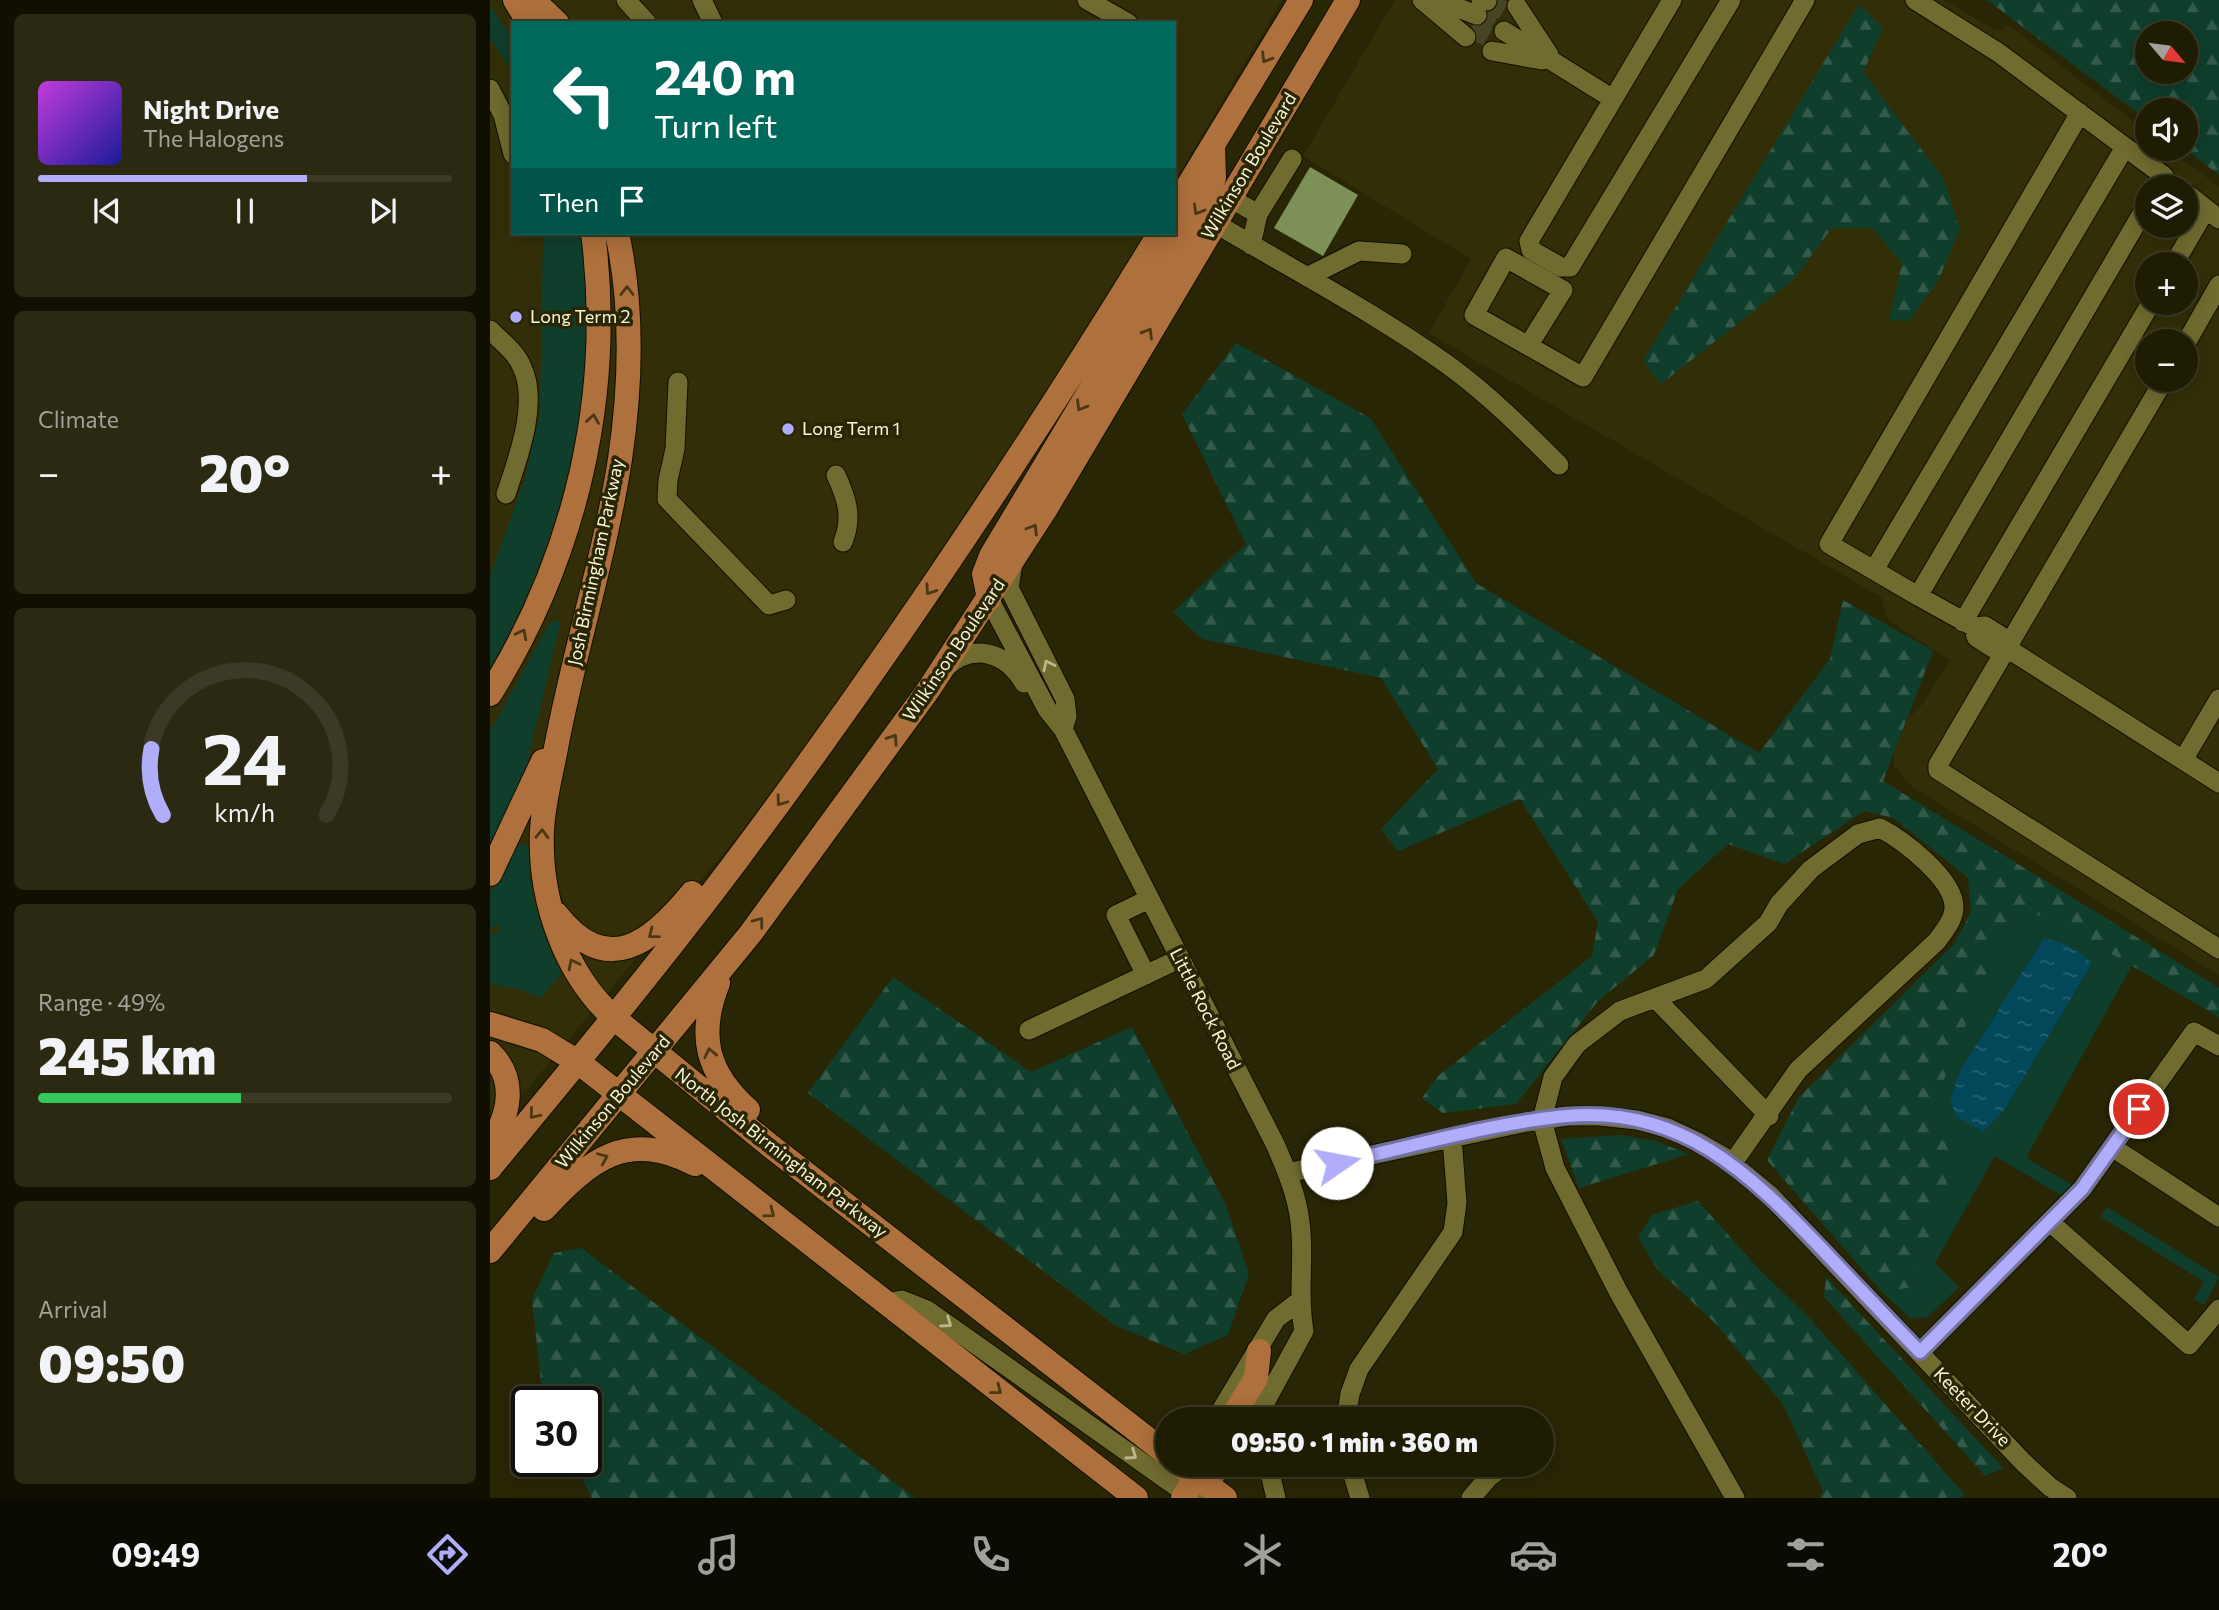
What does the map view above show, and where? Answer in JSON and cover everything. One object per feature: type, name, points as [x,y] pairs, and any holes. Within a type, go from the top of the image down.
[{"type":"main road","points":[[515,0],[528,21]]},
{"type":"main road","points":[[533,0],[555,21]]},
{"type":"main road","points":[[1176,206],[1301,0]]},
{"type":"main road","name":"Wilkinson Boulevard","points":[[492,1248],[620,1096],[732,956],[937,677],[1015,557],[1349,0]]},
{"type":"main road","points":[[989,599],[984,574],[991,556],[1201,205],[1213,177],[1213,146]]},
{"type":"main road","name":"Josh Birmingham Parkway","points":[[490,694],[533,613],[558,550],[582,473],[593,420],[600,351],[599,282],[593,235]]},
{"type":"main road","name":"Josh Birmingham Parkway","points":[[561,722],[620,457],[628,356],[628,292],[617,235]]},
{"type":"main road","points":[[490,1168],[614,1018],[739,857],[970,533],[1159,235]]},
{"type":"main road","points":[[490,874],[561,722]]},
{"type":"main road","name":"North Josh Birmingham Parkway","points":[[561,722],[542,832],[548,902],[578,974],[614,1018],[1184,1484]]},
{"type":"main road","points":[[548,902],[563,922],[587,942],[602,948],[629,948],[658,931],[715,868],[739,857]]},
{"type":"main road","points":[[732,956],[709,1010],[710,1055],[726,1089],[761,1123],[774,1147]]},
{"type":"main road","points":[[490,1024],[542,1040],[578,1062],[1136,1498]]},
{"type":"main road","points":[[490,1053],[503,1071],[509,1095],[506,1115],[490,1145]]},
{"type":"main road","points":[[492,1248],[518,1234],[582,1170],[615,1153],[643,1150],[675,1156],[740,1191]]},
{"type":"main road","points":[[1238,1407],[1256,1378],[1259,1351]]},
{"type":"street","points":[[626,0],[646,21]]},
{"type":"street","points":[[702,0],[712,21]]},
{"type":"street","points":[[1087,0],[1124,21]]},
{"type":"street","points":[[1424,0],[1476,16]]},
{"type":"street","points":[[1437,0],[1476,16]]},
{"type":"street","points":[[1672,0],[1529,241],[1531,250],[1561,267],[1570,267],[1731,0]]},
{"type":"street","points":[[1528,346],[1563,290],[1506,258],[1474,315],[1528,346],[1583,377],[1805,0]]},
{"type":"street","points":[[1915,0],[1999,53],[2125,147],[2157,175]]},
{"type":"street","points":[[1554,62],[1505,29],[1613,99]]},
{"type":"street","points":[[490,89],[503,115],[511,146]]},
{"type":"street","points":[[2080,113],[1829,544],[1968,625],[1985,626],[2001,636],[2005,647],[2219,783]]},
{"type":"street","points":[[1874,570],[2125,147]]},
{"type":"street","points":[[1251,245],[1258,214],[1292,159]]},
{"type":"street","points":[[1230,198],[1258,214]]},
{"type":"street","points":[[2183,252],[2213,214],[2198,202]]},
{"type":"street","points":[[1214,223],[1307,276],[1450,366],[1506,412],[1559,465]]},
{"type":"street","points":[[1918,596],[2135,225]]},
{"type":"street","points":[[1307,276],[1359,251],[1402,254]]},
{"type":"street","points":[[2194,329],[2219,285]]},
{"type":"street","points":[[1968,625],[2144,315]]},
{"type":"street","points":[[490,330],[518,359],[528,382],[527,412],[506,494]]},
{"type":"street","points":[[678,382],[675,449],[667,499],[769,605],[786,600]]},
{"type":"street","points":[[2157,392],[2005,647],[1938,765],[1938,770],[2218,947]]},
{"type":"street","points":[[836,475],[847,499],[850,524],[843,542]]},
{"type":"street","name":"Little Rock Road","points":[[1015,557],[1009,575],[1009,589],[1065,699],[1067,716],[1063,729]]},
{"type":"street","name":"Little Rock Road","points":[[989,599],[1046,707],[1063,729],[1287,1173],[1301,1224],[1298,1302],[1304,1331],[1263,1407]]},
{"type":"street","points":[[937,677],[952,662],[966,655],[996,655],[1010,664],[1034,699],[1046,707]]},
{"type":"street","points":[[2183,760],[2219,699]]},
{"type":"street","points":[[1732,1164],[1769,1116],[1798,1070],[1937,941],[1950,924],[1954,908],[1950,886],[1897,837],[1880,828],[1858,834],[1811,869],[1779,904],[1768,923],[1706,979],[1620,1012],[1577,1044],[1553,1077],[1542,1120],[1555,1168],[1619,1293],[1735,1498]]},
{"type":"street","points":[[1146,975],[1116,915],[1149,899]]},
{"type":"street","points":[[1029,1030],[1179,959]]},
{"type":"street","points":[[1656,999],[1769,1116]]},
{"type":"street","points":[[1920,1352],[2082,1189],[2194,1032],[2219,1046]]},
{"type":"street","name":"Keeter Drive","points":[[1287,1173],[1542,1120],[1588,1116],[1637,1119],[1668,1128],[1696,1141],[1732,1164],[1770,1195],[2023,1462],[2050,1487],[2067,1498]]},
{"type":"street","points":[[1348,1407],[1359,1368],[1453,1231],[1457,1203],[1452,1138]]},
{"type":"street","points":[[2112,1147],[2219,1217]]},
{"type":"street","points":[[2050,1222],[2189,1345],[2219,1309]]},
{"type":"street","points":[[885,1303],[902,1300],[927,1310],[1184,1484]]},
{"type":"street","points":[[1224,1407],[1276,1319],[1298,1302]]},
{"type":"street","points":[[1278,1407],[1289,1379],[1292,1354]]},
{"type":"street","points":[[1271,1477],[1276,1498]]},
{"type":"street","points":[[1354,1477],[1360,1498]]},
{"type":"street","points":[[1471,1498],[1489,1477]]},
{"type":"shaded area","points":[[490,0],[1282,0],[1176,180],[1176,21],[511,21],[511,235],[1144,235],[989,492],[791,772],[490,1134]]},
{"type":"shaded area","points":[[1395,0],[1944,0],[1993,29],[2000,31],[2007,24],[2135,123],[2135,161],[2185,161],[2219,187],[2219,975],[1912,787],[1894,766],[1894,751],[1907,720],[1922,705],[1950,660],[1888,620],[1881,597],[1429,333],[1471,259],[1303,156]]},
{"type":"green space","points":[[1987,0],[2219,0],[2219,175],[2198,159],[2198,98],[2135,98],[2135,111]]},
{"type":"green space","points":[[1859,4],[1883,28],[1863,72],[1943,178],[1960,229],[1939,279],[1909,321],[1889,320],[1902,263],[1872,228],[1832,228],[1793,280],[1661,384],[1643,361]]},
{"type":"green space","points":[[490,5],[511,37],[511,70],[490,38]]},
{"type":"green space","points":[[543,235],[581,235],[586,290],[586,346],[572,458],[539,566],[490,669],[490,576],[525,478],[540,413]]},
{"type":"green space","points":[[1236,343],[1370,418],[1476,583],[1759,753],[1830,659],[1843,600],[1933,651],[1883,781],[2219,988],[2219,1017],[2045,915],[2008,918],[1931,1112],[1960,1142],[1913,1287],[1882,1292],[1767,1160],[1799,1097],[1954,944],[1971,912],[1968,878],[1894,818],[1864,811],[1784,864],[1728,844],[1678,889],[1654,955],[1598,1001],[1516,1104],[1443,1113],[1422,1098],[1438,1076],[1592,956],[1598,922],[1520,799],[1398,851],[1381,829],[1438,769],[1381,678],[1202,639],[1173,612],[1246,544],[1182,414]]},
{"type":"green space","points":[[556,619],[560,624],[523,780],[490,858],[490,732],[548,626]]},
{"type":"green space","points":[[525,844],[529,850],[531,883],[537,914],[561,974],[541,998],[522,990],[490,984],[490,931],[494,935],[501,929],[497,924],[490,930],[490,893],[518,845]]},
{"type":"green space","points":[[2045,914],[2132,965],[2026,1158],[2072,1185],[2062,1196],[1995,1156],[1935,1263],[1959,1287],[1928,1317],[1910,1318],[1882,1292],[1913,1286],[1930,1113],[2008,918]],"holes":[[[2050,939],[2092,965],[2006,1108],[1994,1121],[1950,1099],[1961,1069],[2042,940]]]},
{"type":"green space","points":[[893,977],[1031,1072],[1132,1027],[1225,1203],[1249,1274],[1228,1335],[1184,1354],[1116,1326],[808,1093]]},
{"type":"green space","points":[[1619,1135],[1655,1141],[1689,1154],[1579,1188],[1561,1139]]},
{"type":"green space","points":[[1698,1201],[1756,1266],[1812,1321],[1965,1495],[1960,1498],[1820,1498],[1823,1491],[1783,1404],[1716,1324],[1658,1270],[1638,1237],[1652,1215]]},
{"type":"green space","points":[[2107,1207],[2219,1277],[2204,1305],[2194,1299],[2204,1282],[2101,1217]]},
{"type":"green space","points":[[581,1248],[915,1498],[592,1498],[581,1477],[602,1477],[602,1386],[541,1386],[532,1299],[554,1253]]},
{"type":"green space","points":[[1826,1277],[2003,1468],[1985,1476],[1824,1297]]},
{"type":"water","points":[[2043,939],[2070,947],[2092,964],[2006,1108],[1983,1132],[1956,1116],[1950,1099],[1961,1069]]},
{"type":"building","points":[[1310,167],[1358,195],[1323,256],[1274,228]]},
{"type":"tunnel","points":[[1487,1],[1512,15]]},
{"type":"tunnel","points":[[1477,15],[1504,31]]},
{"type":"tunnel","points":[[1471,28],[1497,42]]},
{"type":"place","name":"Long Term 2","points":[[516,317]]},
{"type":"place","name":"Long Term 1","points":[[788,429]]},
{"type":"route","points":[[1337,1163],[1522,1123],[1567,1116],[1637,1119],[1668,1128],[1724,1157],[1770,1195],[1920,1352],[2082,1189],[2139,1109]]}]
